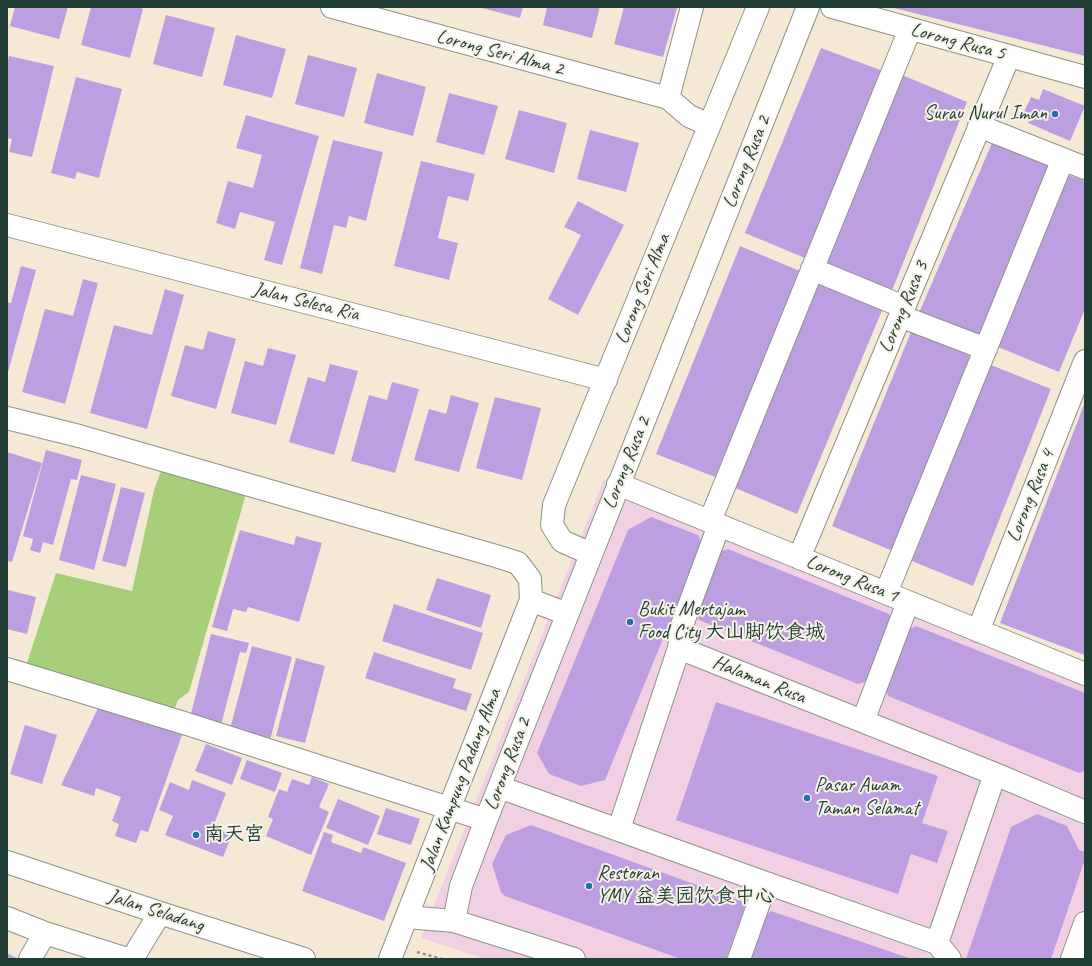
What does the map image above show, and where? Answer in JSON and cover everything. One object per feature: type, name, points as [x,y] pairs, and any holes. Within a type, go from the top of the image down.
[{"type":"street","name":"Lorong Seri Alma 2","points":[[332,7],[668,98]]},
{"type":"street","points":[[692,7],[668,98],[689,116],[709,125]]},
{"type":"street","name":"Lorong Seri Alma","points":[[591,554],[562,541],[552,525],[554,505],[758,7]]},
{"type":"street","name":"Lorong Rusa 2","points":[[454,921],[461,886],[486,820],[808,7]]},
{"type":"street","name":"Lorong Rusa 5","points":[[832,7],[1085,77]]},
{"type":"street","points":[[619,829],[679,648],[682,625],[714,523],[812,270],[910,29]]},
{"type":"street","name":"Lorong Rusa 3","points":[[799,558],[1009,56]]},
{"type":"street","points":[[980,126],[1085,168]]},
{"type":"street","points":[[886,593],[1063,160]]},
{"type":"street","name":"Jalan Selesa Ria","points":[[7,225],[606,380]]},
{"type":"street","points":[[812,270],[986,349]]},
{"type":"street","name":"Lorong Rusa 4","points":[[978,631],[1085,361]]},
{"type":"street","points":[[7,418],[80,436],[496,556],[518,564],[530,579],[531,600],[567,614]]},
{"type":"street","name":"Lorong Rusa 1","points":[[618,484],[1085,674]]},
{"type":"street","name":"Jalan Kampung Padang Alma","points":[[390,959],[531,600]]},
{"type":"street","points":[[863,721],[908,602]]},
{"type":"street","name":"Halaman Rusa","points":[[679,648],[995,774],[1085,812]]},
{"type":"street","points":[[7,669],[184,723],[486,820]]},
{"type":"street","points":[[499,787],[766,883],[944,951],[995,774]]},
{"type":"street","name":"Jalan Seladang","points":[[7,862],[304,959]]},
{"type":"street","points":[[739,959],[766,883]]},
{"type":"street","points":[[132,959],[160,913]]},
{"type":"street","points":[[407,917],[454,921],[574,959]]},
{"type":"street","points":[[7,918],[45,933],[127,959]]},
{"type":"street","points":[[1072,959],[1085,923]]},
{"type":"street","points":[[30,959],[45,933]]},
{"type":"shaded area","points":[[604,479],[1085,674],[1085,917],[1070,959],[485,959],[421,938]]},
{"type":"green space","points":[[162,468],[246,494],[189,692],[178,700],[173,713],[27,663],[56,573],[132,591],[154,490]]},
{"type":"building","points":[[15,7],[68,7],[59,39],[10,26]]},
{"type":"building","points":[[91,7],[138,7],[143,9],[130,58],[81,45]]},
{"type":"building","points":[[478,7],[523,7],[520,18]]},
{"type":"building","points":[[547,7],[600,7],[592,38],[543,25]]},
{"type":"building","points":[[624,7],[677,8],[663,57],[614,44]]},
{"type":"building","points":[[1085,7],[1085,56],[894,8]]},
{"type":"building","points":[[166,15],[215,28],[202,77],[153,64]]},
{"type":"building","points":[[236,35],[286,49],[272,98],[223,85]]},
{"type":"building","points":[[821,48],[883,71],[805,258],[745,233]]},
{"type":"building","points":[[308,55],[357,68],[344,117],[295,104]]},
{"type":"building","points":[[9,56],[54,66],[32,157],[9,152],[12,139],[7,138],[7,64]]},
{"type":"building","points":[[377,73],[426,87],[413,136],[364,123]]},
{"type":"building","points":[[902,75],[967,102],[891,293],[824,264]]},
{"type":"building","points":[[76,77],[122,89],[99,178],[77,172],[75,179],[51,173]]},
{"type":"building","name":"Surau Nurul Iman","points":[[1043,89],[1085,106],[1070,141],[1028,123],[1032,115],[1024,112],[1031,97],[1039,100]]},
{"type":"building","points":[[449,93],[498,106],[484,155],[436,142]]},
{"type":"building","points":[[519,110],[567,123],[554,173],[505,159]]},
{"type":"building","points":[[246,115],[319,136],[282,265],[264,260],[275,222],[240,212],[235,229],[216,223],[228,181],[253,188],[262,155],[236,148]]},
{"type":"building","points":[[590,130],[639,143],[626,192],[577,179]]},
{"type":"building","points":[[995,136],[1053,159],[980,339],[919,313]]},
{"type":"building","points":[[333,140],[383,152],[366,221],[349,216],[346,228],[334,225],[322,274],[300,268]]},
{"type":"building","points":[[421,161],[475,174],[468,201],[448,196],[438,238],[458,243],[449,280],[394,266]]},
{"type":"building","points":[[1068,175],[1085,181],[1085,309],[1059,372],[998,347]]},
{"type":"building","points":[[578,201],[624,225],[578,315],[548,299],[581,235],[564,227]]},
{"type":"building","points":[[740,246],[800,271],[715,477],[656,454]]},
{"type":"building","points":[[21,266],[36,270],[7,376],[7,302],[11,303]]},
{"type":"building","points":[[83,279],[98,283],[65,404],[22,392],[45,309],[73,316]]},
{"type":"building","points":[[819,281],[883,308],[797,514],[733,487]]},
{"type":"building","points":[[165,289],[184,295],[147,429],[90,413],[114,325],[152,335]]},
{"type":"building","points":[[208,331],[236,339],[216,409],[171,396],[185,345],[203,350]]},
{"type":"building","points":[[911,332],[973,357],[893,551],[832,526]]},
{"type":"building","points":[[268,348],[296,355],[276,425],[231,413],[245,361],[263,366]]},
{"type":"building","points":[[330,364],[358,371],[334,455],[289,442],[308,377],[325,382]]},
{"type":"building","points":[[991,365],[1051,389],[973,586],[912,561]]},
{"type":"building","points":[[392,382],[419,389],[395,473],[351,461],[369,395],[387,400]]},
{"type":"building","points":[[451,395],[479,403],[459,472],[414,460],[429,409],[446,414]]},
{"type":"building","points":[[495,397],[541,408],[522,480],[476,468]]},
{"type":"building","points":[[1085,402],[1085,655],[1000,623]]},
{"type":"building","points":[[46,450],[82,460],[77,480],[71,479],[53,545],[43,542],[40,553],[30,550],[33,539],[23,536]]},
{"type":"building","points":[[7,452],[42,463],[12,562],[7,561]]},
{"type":"building","points":[[81,475],[116,484],[94,570],[59,560]]},
{"type":"building","points":[[121,487],[145,493],[126,567],[102,561]]},
{"type":"building","points":[[651,517],[698,535],[702,544],[605,780],[581,786],[549,774],[537,753],[628,530]]},
{"type":"building","points":[[240,530],[294,545],[296,536],[322,543],[299,622],[248,607],[246,612],[233,609],[227,631],[212,627]]},
{"type":"building","points":[[728,549],[889,614],[891,622],[867,681],[858,684],[699,620],[696,610],[719,552]]},
{"type":"building","points":[[437,578],[491,595],[481,628],[426,610]]},
{"type":"building","points":[[8,590],[36,597],[27,634],[7,629]]},
{"type":"building","points":[[394,604],[483,633],[471,670],[382,641]]},
{"type":"building","points":[[916,626],[1085,693],[1085,771],[1079,773],[888,696],[886,688],[910,629]]},
{"type":"building","points":[[211,634],[249,643],[246,653],[240,652],[221,725],[190,718]]},
{"type":"building","points":[[252,646],[292,657],[270,740],[230,729]]},
{"type":"building","points":[[374,652],[456,679],[453,688],[472,694],[466,711],[365,678]]},
{"type":"building","points":[[296,658],[325,666],[305,743],[276,736]]},
{"type":"building","name":"Pasar Awam Taman Selamat","points":[[716,702],[938,776],[922,823],[948,831],[937,863],[911,854],[898,894],[676,820]]},
{"type":"building","points":[[99,706],[182,735],[148,832],[141,830],[136,843],[115,836],[119,824],[112,821],[121,797],[96,788],[94,796],[61,785]]},
{"type":"building","points":[[25,725],[57,735],[42,784],[10,774]]},
{"type":"building","points":[[206,744],[242,758],[232,785],[195,771]]},
{"type":"building","points":[[247,760],[282,773],[275,792],[240,779]]},
{"type":"building","points":[[312,777],[329,784],[319,807],[329,812],[311,855],[266,836],[273,819],[268,817],[279,789],[287,792],[292,779],[309,785]]},
{"type":"building","points":[[192,780],[226,793],[213,827],[232,835],[223,857],[165,835],[173,816],[159,810],[170,782],[189,790]]},
{"type":"building","points":[[338,799],[380,816],[368,845],[326,828]]},
{"type":"building","points":[[386,808],[420,819],[411,845],[377,834]]},
{"type":"building","points":[[1037,814],[1067,826],[1079,850],[1085,852],[1085,859],[1051,959],[966,959],[1011,827]]},
{"type":"building","points":[[531,825],[741,901],[745,907],[726,959],[681,959],[505,896],[501,892],[492,864],[506,835]]},
{"type":"building","points":[[324,832],[333,835],[331,842],[361,853],[363,847],[406,863],[384,921],[302,891]]},
{"type":"building","points":[[771,911],[912,959],[750,959],[764,916]]},
{"type":"building","points":[[7,953],[18,959],[7,959]]},
{"type":"place","name":"Surau Nurul Iman","points":[[1055,114]]},
{"type":"place","name":"Bukit Mertajam Food City 大山脚饮食城","points":[[630,622]]},
{"type":"place","name":"Pasar Awam Taman Selamat","points":[[807,798]]},
{"type":"place","name":"南天宫","points":[[196,835]]},
{"type":"place","name":"Restoran YMY 益美园饮食中心","points":[[589,886]]}]
